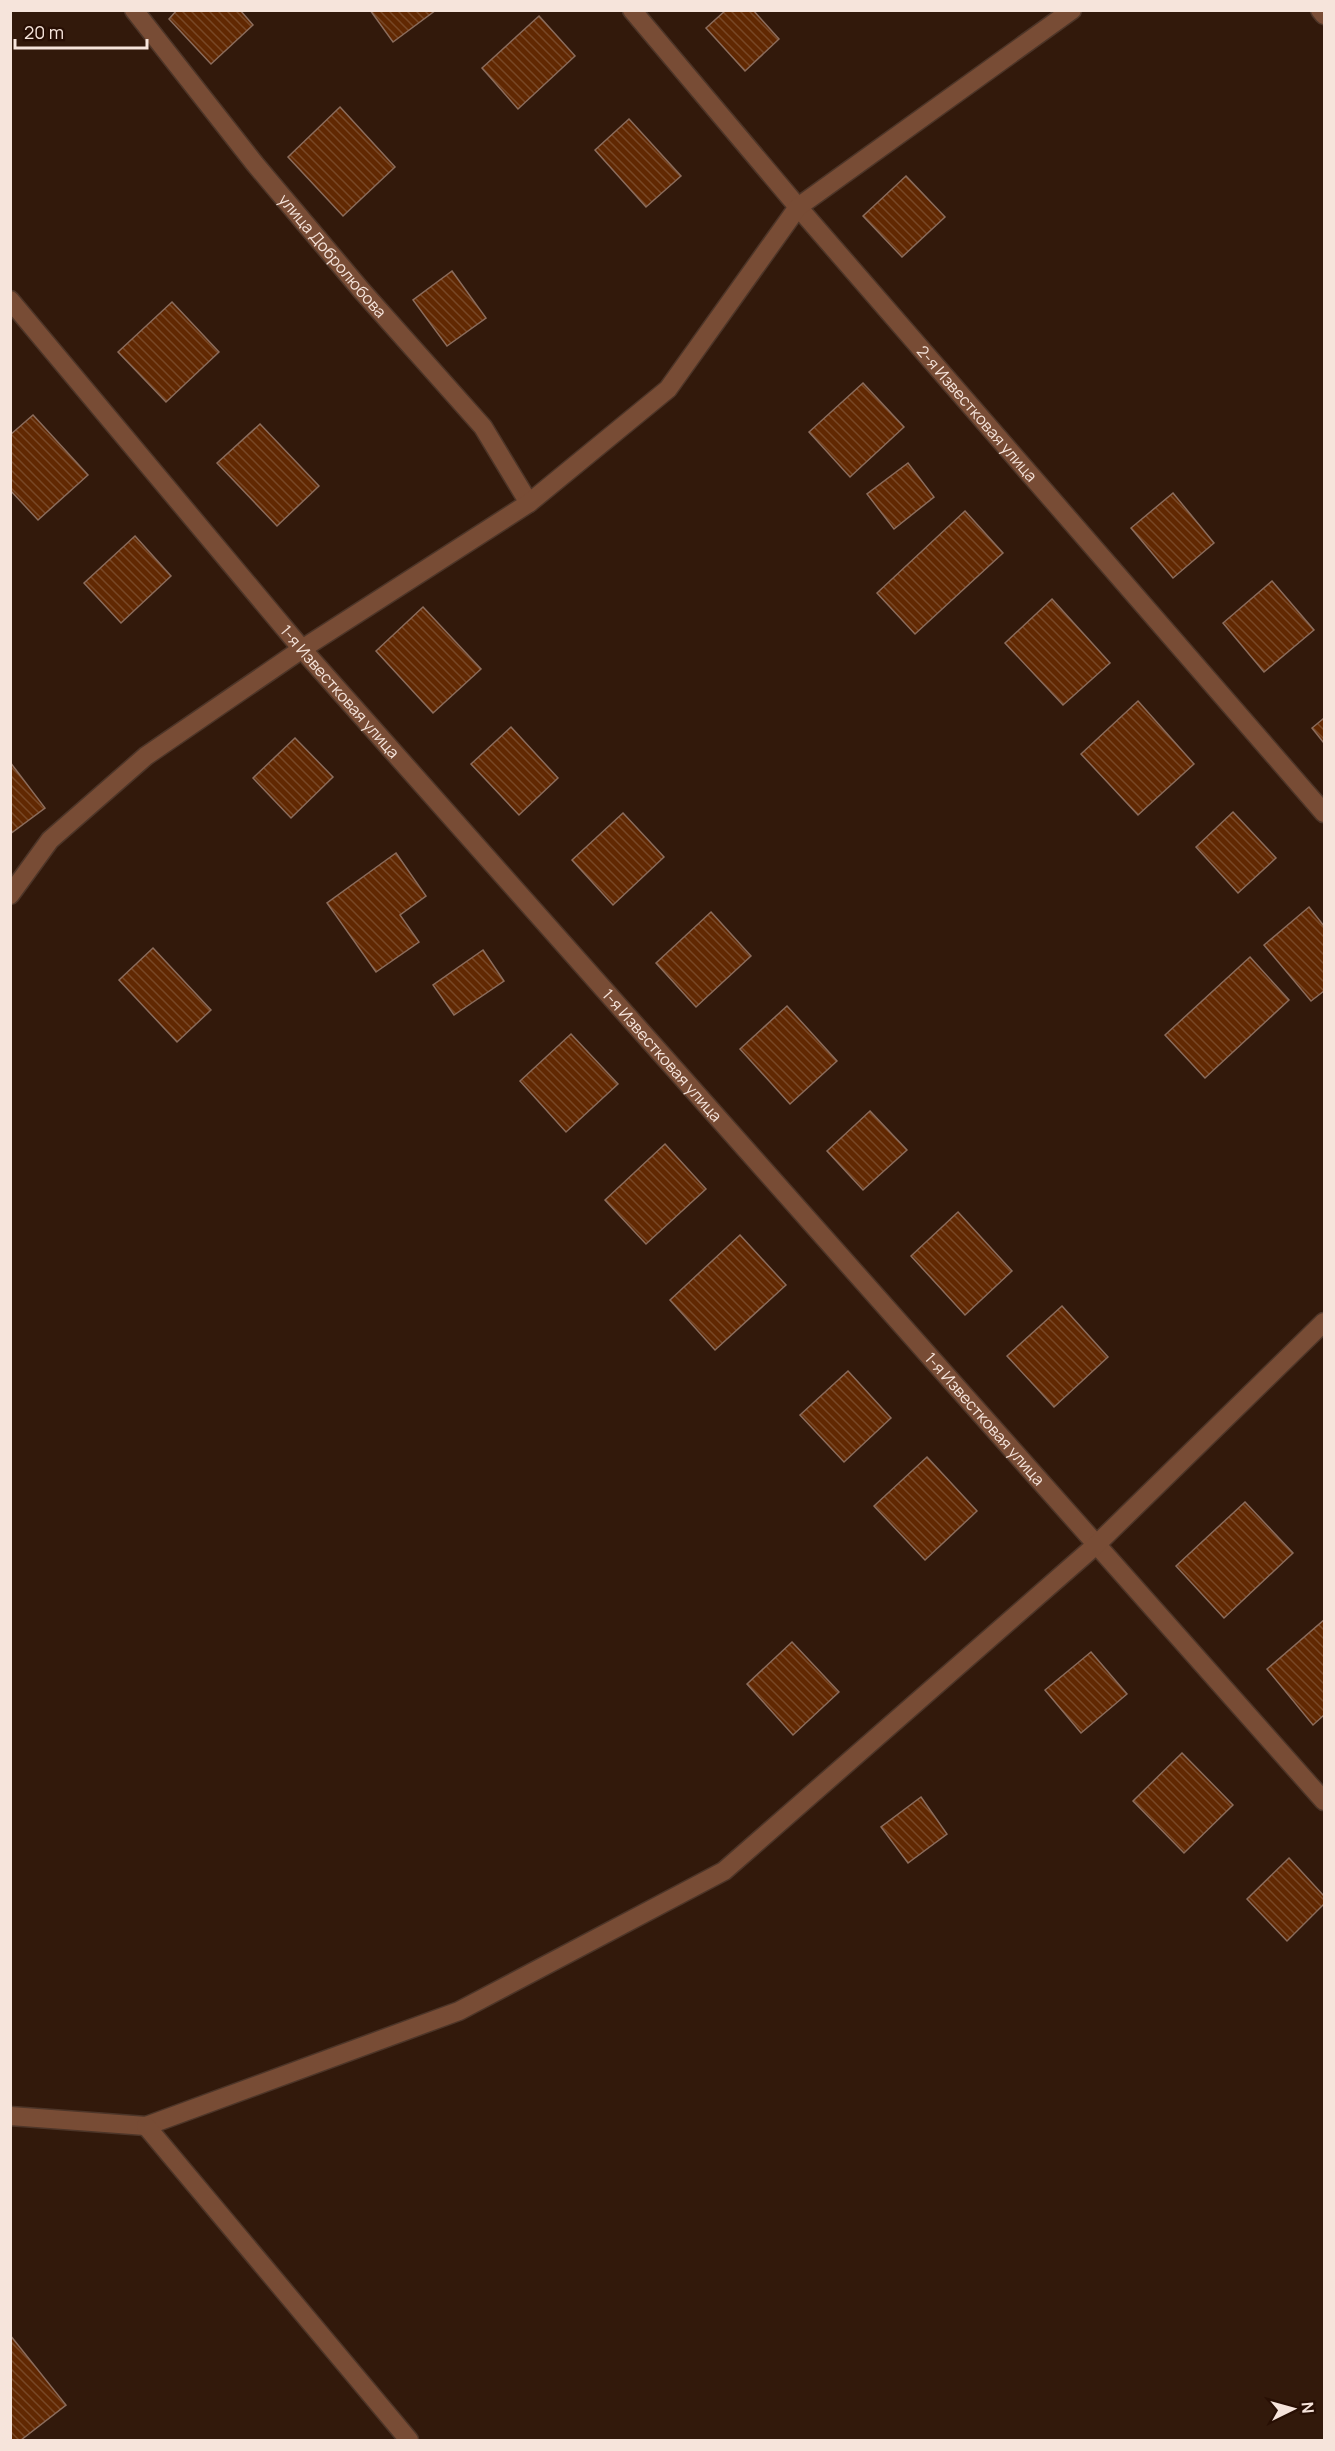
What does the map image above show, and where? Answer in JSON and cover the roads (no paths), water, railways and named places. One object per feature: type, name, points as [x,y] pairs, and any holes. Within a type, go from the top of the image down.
[{"type":"street","name":"улица Добролюбова","points":[[134,10],[285,200],[483,427],[529,503]]},
{"type":"street","name":"2-я Известковая улица","points":[[632,10],[798,207],[1324,813]]},
{"type":"street","points":[[10,895],[50,840],[146,756],[302,649],[529,503],[668,390],[798,207],[1072,10]]},
{"type":"street","points":[[1320,10],[1324,15]]},
{"type":"street","name":"1-я Известковая улица","points":[[10,300],[302,649],[1324,1801]]},
{"type":"street","points":[[10,2116],[146,2126],[459,2011],[724,1871],[1096,1545],[1324,1322]]},
{"type":"street","points":[[146,2126],[409,2440]]}]
